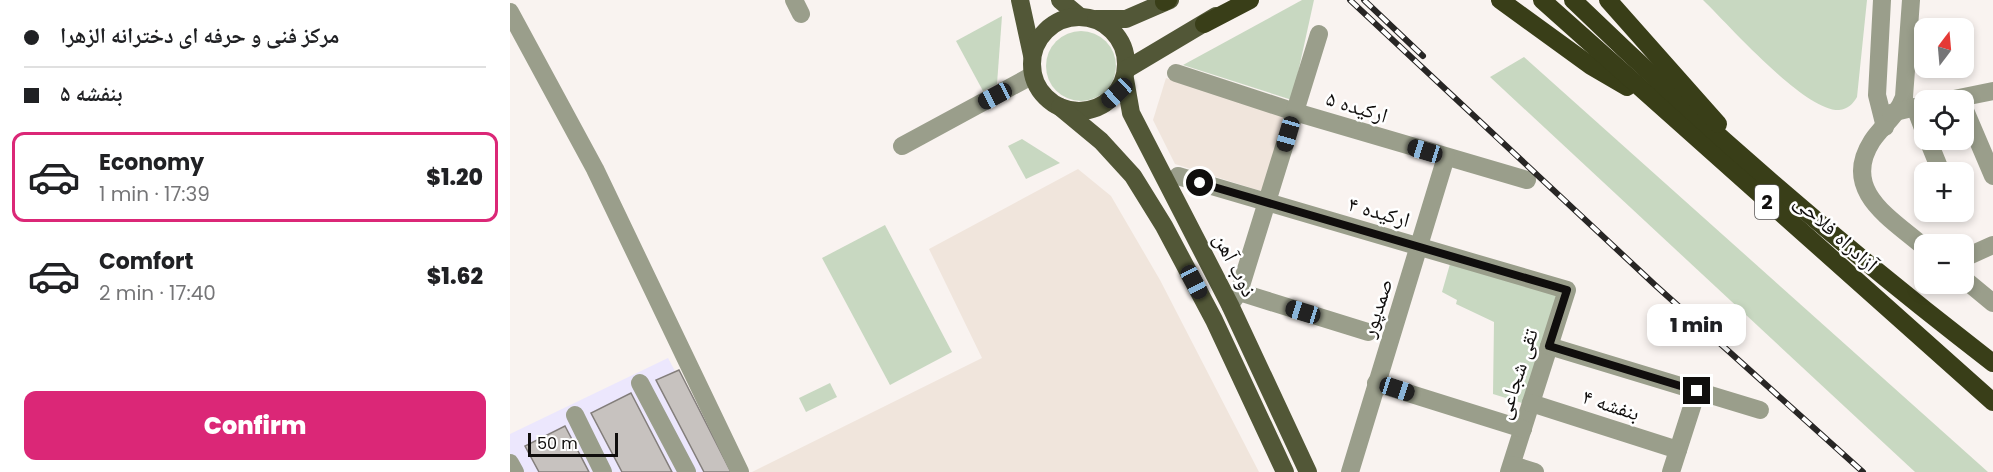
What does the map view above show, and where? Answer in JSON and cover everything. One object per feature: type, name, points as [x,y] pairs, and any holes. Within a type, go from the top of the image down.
[{"type":"highway","points":[[1204,24],[1250,0]]},
{"type":"highway","points":[[1500,0],[1591,66],[1659,105]]},
{"type":"highway","name":"آزادراه فلاحی","points":[[1542,0],[1993,402]]},
{"type":"highway","name":"آزادراه فلاحی","points":[[1573,0],[1659,84],[1746,161],[1993,363]]},
{"type":"highway","points":[[1608,0],[1649,49],[1709,112],[1746,161]]},
{"type":"main road","points":[[1020,0],[1037,86],[1047,99],[1101,141],[1133,176],[1164,226],[1214,320],[1285,472]]},
{"type":"main road","points":[[1060,0],[1088,18],[1110,27],[1120,39],[1126,53],[1126,74]]},
{"type":"main road","points":[[1060,107],[1075,111],[1091,110],[1112,98],[1126,74],[1241,0]]},
{"type":"main road","points":[[1032,56],[1038,40],[1048,27],[1063,19],[1126,19],[1167,1]]},
{"type":"main road","name":"ذوب آهن","points":[[1126,74],[1131,113],[1234,298],[1308,472]]},
{"type":"main road","points":[[1214,320],[1234,298]]},
{"type":"street","points":[[1882,0],[1877,94],[1882,120],[1865,156],[1863,187],[1870,201],[1914,238]]},
{"type":"street","points":[[1882,120],[1913,108],[1904,97],[1911,0]]},
{"type":"street","points":[[510,12],[595,169],[740,472]]},
{"type":"street","points":[[1319,34],[1268,202],[1234,298],[1368,332]]},
{"type":"street","name":"ارکیده ۵","points":[[1176,73],[1295,112],[1527,180]]},
{"type":"street","points":[[902,146],[1034,75]]},
{"type":"street","points":[[1974,97],[1993,91]]},
{"type":"street","points":[[1974,136],[1993,176]]},
{"type":"street","name":"صمدپور","points":[[1355,471],[1376,383],[1446,157]]},
{"type":"street","name":"ارکیده ۴","points":[[1178,176],[1567,290]]},
{"type":"street","points":[[1974,254],[1993,245]]},
{"type":"street","points":[[1974,287],[1993,303]]},
{"type":"street","name":"تقی شجاعی","points":[[1510,468],[1567,290]]},
{"type":"street","points":[[1549,346],[1760,410]]},
{"type":"street","points":[[640,383],[687,472]]},
{"type":"street","points":[[1376,383],[1523,429]]},
{"type":"street","points":[[1671,472],[1697,391]]},
{"type":"street","name":"بنفشه ۴","points":[[1531,403],[1678,450]]},
{"type":"street","points":[[575,415],[603,472]]},
{"type":"street","points":[[510,463],[515,472]]},
{"type":"street","points":[[1510,468],[1535,472]]},
{"type":"shaded area","points":[[1166,78],[1284,115],[1264,192],[1175,164],[1153,120]]},
{"type":"shaded area","points":[[1078,169],[1111,196],[1160,280],[1259,472],[752,472],[982,358],[929,249]]},
{"type":"shaded area","points":[[668,358],[729,472],[510,472],[510,434]]},
{"type":"green space","points":[[1302,0],[1314,0],[1292,100],[1183,65]]},
{"type":"green space","points":[[1703,0],[1867,0],[1857,97],[1848,107],[1839,110],[1824,107],[1807,97],[1768,65]]},
{"type":"green space","points":[[1002,16],[997,84],[983,91],[956,41]]},
{"type":"green space","points":[[1074,31],[1088,31],[1101,37],[1110,46],[1116,59],[1114,79],[1106,91],[1088,101],[1074,101],[1061,95],[1052,86],[1046,73],[1046,59],[1052,46],[1061,37]]},
{"type":"green space","points":[[1524,57],[1988,472],[1915,472],[1490,77]]},
{"type":"green space","points":[[1022,139],[1060,163],[1026,179],[1008,146]]},
{"type":"green space","points":[[885,225],[952,352],[890,385],[822,258]]},
{"type":"green space","points":[[1450,264],[1559,295],[1522,403],[1493,394],[1494,322],[1456,304],[1457,300],[1442,292]]},
{"type":"green space","points":[[830,383],[837,397],[806,412],[799,398]]},
{"type":"building","points":[[679,370],[731,472],[704,472],[656,380]]},
{"type":"building","points":[[631,393],[672,472],[622,472],[591,413]]},
{"type":"building","points":[[565,426],[589,472],[539,472],[525,446]]},
{"type":"railway","points":[[1350,0],[1655,285],[1863,472]]},
{"type":"railway","points":[[1364,0],[1423,56]]},
{"type":"route","points":[[1200,183],[1567,290],[1549,346],[1697,391]]}]
